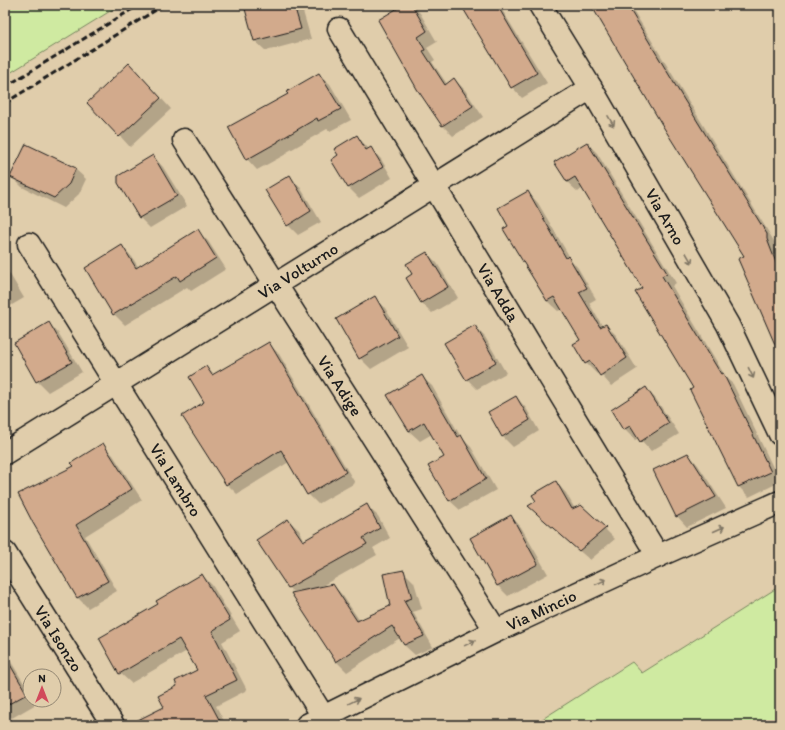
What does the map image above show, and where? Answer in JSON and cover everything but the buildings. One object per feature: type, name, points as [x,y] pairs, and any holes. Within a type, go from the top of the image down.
[{"type":"street","name":"Via Arno","points":[[540,5],[591,88],[728,325],[780,434]]},
{"type":"street","name":"Via Adda","points":[[339,29],[658,556]]},
{"type":"street","name":"Via Volturno","points":[[5,453],[591,88]]},
{"type":"street","name":"Via Adige","points":[[184,140],[496,631]]},
{"type":"street","name":"Via Lambro","points":[[29,244],[116,384],[315,721]]},
{"type":"street","name":"Via Mincio","points":[[315,721],[496,631],[658,556],[780,502]]},
{"type":"street","name":"Via Isonzo","points":[[5,553],[113,725]]},
{"type":"green space","points":[[5,5],[120,5],[5,76]]},
{"type":"green space","points":[[780,586],[780,725],[533,725],[632,662],[642,673]]},
{"type":"railway","points":[[5,87],[139,5]]},
{"type":"railway","points":[[5,103],[164,5]]}]
